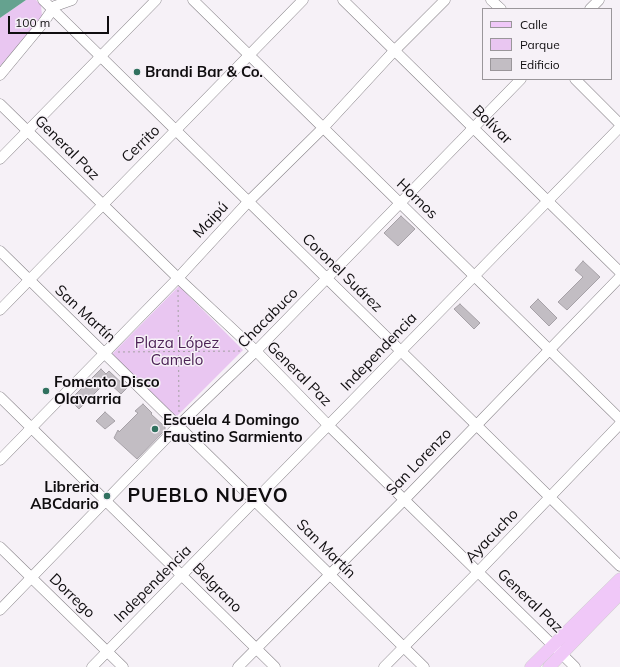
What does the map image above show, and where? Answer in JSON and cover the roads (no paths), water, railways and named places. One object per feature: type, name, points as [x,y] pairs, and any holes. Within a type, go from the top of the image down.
[{"type":"main road","points":[[531,667],[620,578]]},
{"type":"main road","points":[[549,667],[620,594]]},
{"type":"street","name":"Coronel Suárez","points":[[43,0],[175,132],[620,566]]},
{"type":"street","points":[[0,75],[43,24],[52,9],[55,6],[72,0]]},
{"type":"street","points":[[0,159],[156,0]]},
{"type":"street","name":"Hornos","points":[[193,0],[620,419]]},
{"type":"street","name":"Cerrito","points":[[0,310],[303,0]]},
{"type":"street","name":"Bolívar","points":[[343,0],[620,272]]},
{"type":"street","name":"Maipú","points":[[0,460],[178,278],[248,202],[323,128],[394,51],[445,0]]},
{"type":"street","points":[[491,0],[500,8]]},
{"type":"street","points":[[591,8],[599,0]]},
{"type":"street","name":"Chacabuco","points":[[0,610],[107,502],[179,425],[256,351],[520,80]]},
{"type":"street","points":[[576,80],[620,125]]},
{"type":"street","name":"General Paz","points":[[0,104],[29,130],[178,278],[256,351],[329,426],[575,667]]},
{"type":"street","name":"Independencia","points":[[92,667],[183,576],[620,125]]},
{"type":"street","name":"San Martín","points":[[0,251],[28,281],[179,425],[424,667]]},
{"type":"street","name":"San Lorenzo","points":[[238,667],[404,500],[548,349],[620,277]]},
{"type":"street","name":"Belgrano","points":[[0,398],[275,667]]},
{"type":"street","name":"Ayacucho","points":[[384,667],[478,572],[620,424]]},
{"type":"street","name":"Dorrego","points":[[0,547],[123,667]]},
{"type":"place","name":"Brandi Bar & Co.","points":[[137,72]]},
{"type":"place","name":"Fomento Disco Olavarria","points":[[46,391]]},
{"type":"place","name":"Escuela 4 Domingo Faustino Sarmiento","points":[[155,429]]},
{"type":"place","name":"Libreria ABCdario","points":[[107,496]]},
{"type":"district","name":"PUEBLO NUEVO","points":[[208,496]]},
{"type":"park label","name":"Plaza López Camelo","points":[[177,352]]}]
